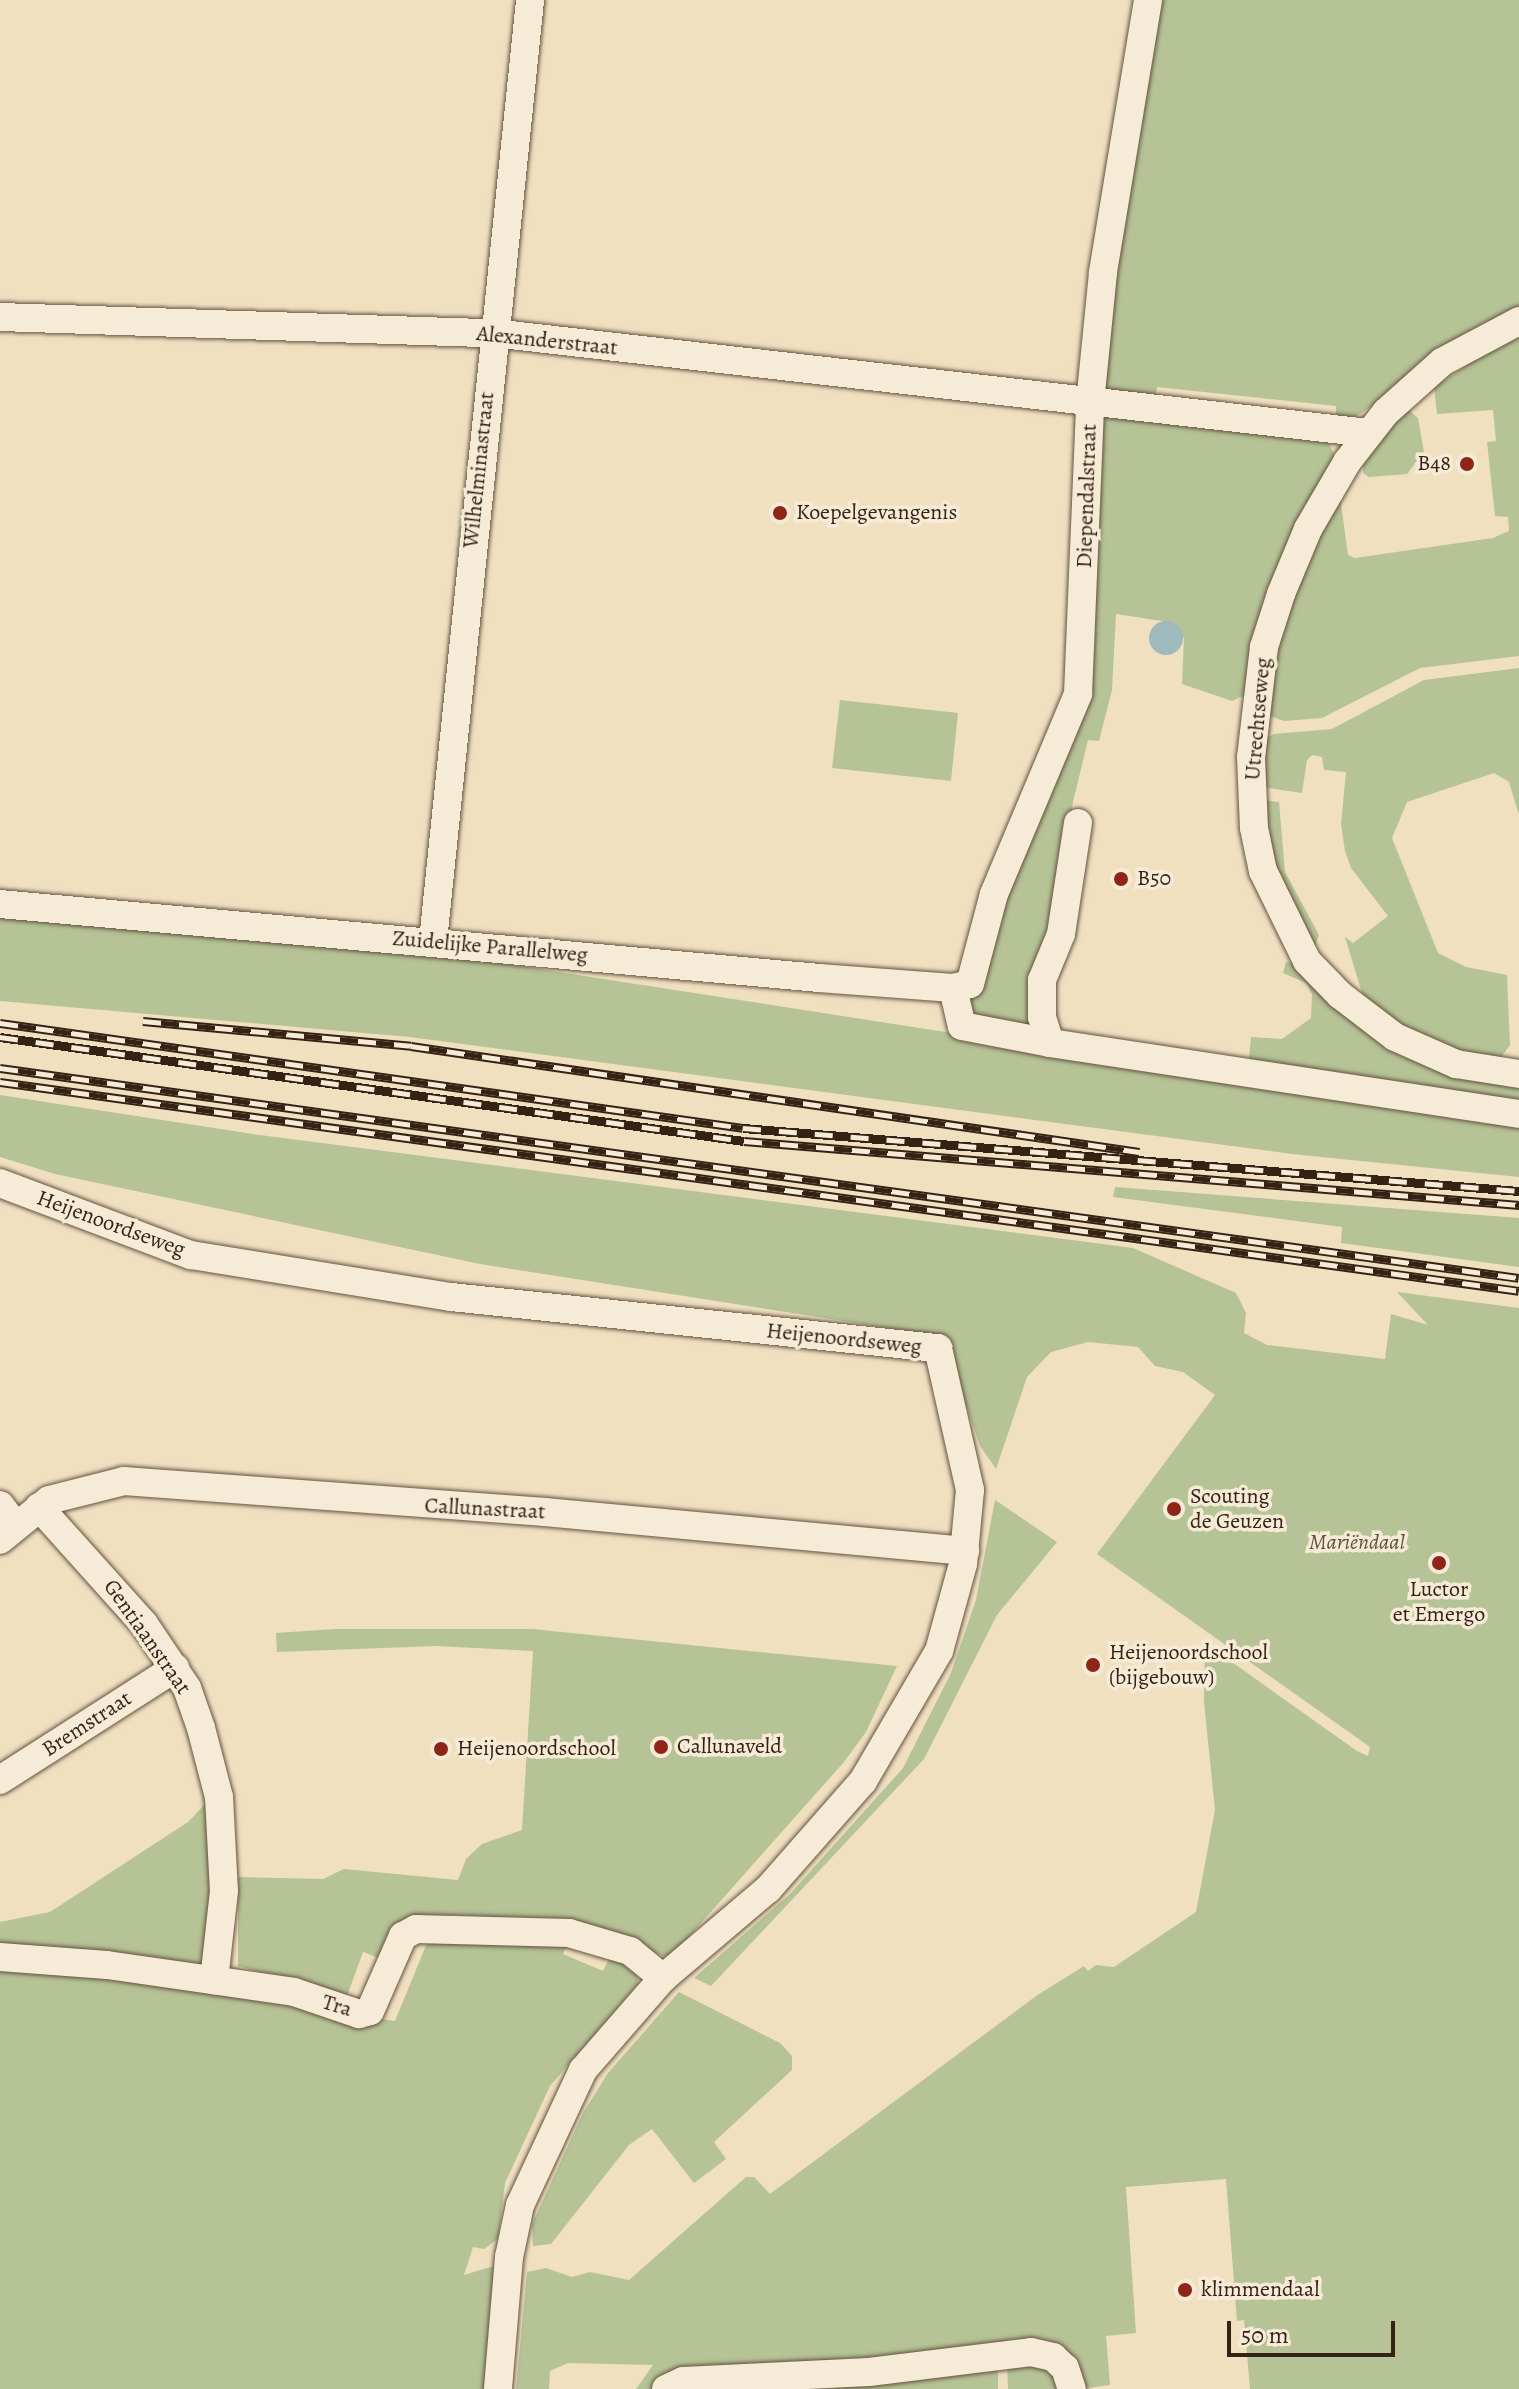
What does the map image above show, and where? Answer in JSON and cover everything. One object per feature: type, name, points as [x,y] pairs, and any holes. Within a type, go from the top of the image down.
[{"type":"street","name":"Wilhelminastraat","points":[[433,941],[493,333],[530,0]]},
{"type":"street","name":"Diependalstraat","points":[[964,982],[994,894],[1078,694],[1090,403],[1111,209],[1148,0]]},
{"type":"street","name":"Alexanderstraat","points":[[0,317],[493,333],[1368,433]]},
{"type":"street","name":"Utrechtseweg","points":[[1519,321],[1442,362],[1368,433],[1308,529],[1264,647],[1251,757],[1259,854],[1293,937],[1340,995],[1417,1048],[1456,1064],[1519,1074]]},
{"type":"street","points":[[1050,1043],[1042,1017],[1042,980],[1061,934],[1078,823]]},
{"type":"street","name":"Zuidelijke Parallelweg","points":[[0,904],[308,932],[964,982]]},
{"type":"street","points":[[964,982],[962,1026],[1050,1043],[1519,1114]]},
{"type":"street","name":"Heijenoordseweg","points":[[0,1183],[191,1255],[451,1297],[938,1348],[970,1490],[965,1551],[939,1651],[863,1781],[768,1889],[663,1978],[583,2070],[520,2205],[509,2257],[498,2389]]},
{"type":"street","name":"Callunastraat","points":[[5,1523],[84,1489],[124,1481],[545,1512],[965,1551]]},
{"type":"street","name":"Gentiaanstraat","points":[[39,1507],[107,1577],[175,1668],[201,1728],[219,1797],[224,1920],[214,1980]]},
{"type":"street","name":"Bremstraat","points":[[0,1780],[175,1668]]},
{"type":"street","name":"Tra","points":[[0,1957],[53,1959],[294,1992],[359,2014],[370,2011],[403,1936],[416,1929],[478,1927],[592,1939],[630,1951],[663,1978]]},
{"type":"street","points":[[666,2389],[683,2381],[869,2372],[1031,2352],[1059,2362],[1072,2389]]},
{"type":"green space","points":[[1157,0],[1519,0],[1519,309],[1352,419],[1336,419],[1336,406],[1157,387],[1155,400],[1104,395],[1112,272]]},
{"type":"green space","points":[[1519,331],[1519,656],[1420,668],[1322,718],[1284,721],[1267,715],[1265,696],[1290,595],[1340,496],[1348,555],[1355,558],[1493,538],[1509,531],[1508,517],[1495,516],[1487,442],[1496,441],[1493,410],[1437,414],[1434,387]]},
{"type":"green space","points":[[1410,411],[1418,418],[1424,452],[1407,474],[1369,477],[1363,473],[1363,460],[1402,412]]},
{"type":"green space","points":[[1098,414],[1320,439],[1329,443],[1336,459],[1247,694],[1232,701],[1182,684],[1184,638],[1162,621],[1116,614],[1112,690],[1099,741],[1088,740],[1073,802],[1055,933],[1033,1027],[976,1024],[967,1001],[1074,727]]},
{"type":"green space","points":[[1519,668],[1519,815],[1509,782],[1494,773],[1407,802],[1392,838],[1438,953],[1466,967],[1507,975],[1510,1045],[1497,1063],[1420,1039],[1365,1003],[1345,937],[1353,943],[1388,916],[1351,868],[1345,851],[1341,824],[1346,772],[1324,770],[1322,757],[1312,755],[1307,760],[1302,793],[1262,787],[1265,739],[1274,734],[1332,729],[1424,680]]},
{"type":"green space","points":[[840,700],[958,713],[951,781],[832,768]]},
{"type":"green space","points":[[1263,800],[1279,802],[1285,872],[1319,935],[1315,946],[1310,945],[1273,868]]},
{"type":"green space","points":[[0,914],[462,957],[1519,1121],[1519,1177],[1292,1154],[410,1037],[0,1001]]},
{"type":"green space","points":[[1286,962],[1295,963],[1333,1002],[1519,1085],[1519,1106],[1257,1065],[1249,1058],[1251,1037],[1282,1039],[1311,1018],[1312,994],[1306,983],[1283,973]]},
{"type":"green space","name":"Mariëndaal","points":[[0,1095],[253,1134],[1133,1248],[1236,1293],[1246,1313],[1244,1333],[1267,1345],[1385,1359],[1391,1314],[1428,1325],[1397,1292],[1519,1308],[1519,2389],[1250,2389],[1244,2320],[1237,2321],[1226,2179],[1126,2187],[1136,2333],[1106,2336],[1110,2385],[1081,2389],[1069,2358],[657,2389],[636,2389],[653,2365],[568,2363],[550,2371],[549,2389],[516,2389],[527,2272],[546,2268],[572,2277],[590,2272],[629,2280],[746,2177],[754,2177],[770,2194],[1036,1996],[1084,1966],[1088,1971],[1096,1965],[1114,1967],[1196,1912],[1215,1810],[1204,1702],[1205,1643],[1357,1751],[1368,1756],[1370,1747],[1097,1554],[1215,1395],[1183,1372],[1155,1366],[1138,1347],[1088,1342],[1051,1352],[1027,1377],[996,1469],[980,1446],[949,1355],[932,1335],[480,1264],[55,1174],[0,1157]]},
{"type":"green space","points":[[1115,1187],[1519,1218],[1519,1267],[1341,1243],[1342,1227],[1113,1197]]},
{"type":"green space","points":[[995,1500],[1057,1542],[997,1615],[924,1759],[711,1986],[694,1978],[790,1894],[903,1768],[951,1673],[976,1600]]},
{"type":"green space","points":[[335,1629],[532,1629],[897,1666],[866,1732],[844,1762],[670,1958],[578,1924],[456,1915],[425,1919],[379,1958],[363,1952],[347,1996],[238,1966],[238,1877],[323,1879],[344,1869],[458,1880],[466,1859],[482,1844],[522,1830],[533,1651],[436,1646],[277,1652],[276,1633]]},
{"type":"green space","points":[[209,1800],[216,1889],[204,1962],[193,1968],[0,1948],[0,1922],[50,1912],[188,1822]]},
{"type":"green space","points":[[569,1941],[563,1954],[603,1971],[612,1953],[637,1970],[638,1984],[550,2086],[505,2183],[498,2239],[484,2249],[473,2247],[464,2275],[494,2266],[487,2389],[0,2389],[0,1966],[61,1967],[395,2021],[427,1943]]},
{"type":"green space","points":[[679,1992],[780,2043],[792,2056],[792,2070],[714,2142],[726,2159],[694,2183],[652,2129],[629,2145],[551,2244],[533,2246],[532,2224],[583,2113],[608,2073]]},
{"type":"green space","points":[[1007,2362],[1054,2368],[1064,2389],[1008,2389]]},
{"type":"green space","points":[[998,2364],[998,2389],[814,2389],[816,2383]]},
{"type":"water","points":[[1166,621],[1178,626],[1183,638],[1178,650],[1166,655],[1154,650],[1149,638],[1154,626]]},
{"type":"railway","points":[[143,1021],[411,1046],[1139,1152]]},
{"type":"railway","points":[[0,1023],[743,1128],[1519,1191]]},
{"type":"railway","points":[[0,1037],[744,1141],[1519,1205]]},
{"type":"railway","points":[[0,1068],[1519,1278]]},
{"type":"railway","points":[[0,1082],[1519,1291]]},
{"type":"place","name":"B48","points":[[1467,464]]},
{"type":"place","name":"Koepelgevangenis","points":[[780,513]]},
{"type":"place","name":"B50","points":[[1121,879]]},
{"type":"place","name":"Scouting de Geuzen","points":[[1174,1509]]},
{"type":"place","name":"Luctor et Emergo","points":[[1439,1563]]},
{"type":"place","name":"Heijenoordschool (bijgebouw)","points":[[1093,1665]]},
{"type":"place","name":"Callunaveld","points":[[661,1747]]},
{"type":"place","name":"Heijenoordschool","points":[[441,1749]]},
{"type":"place","name":"klimmendaal","points":[[1185,2290]]}]
